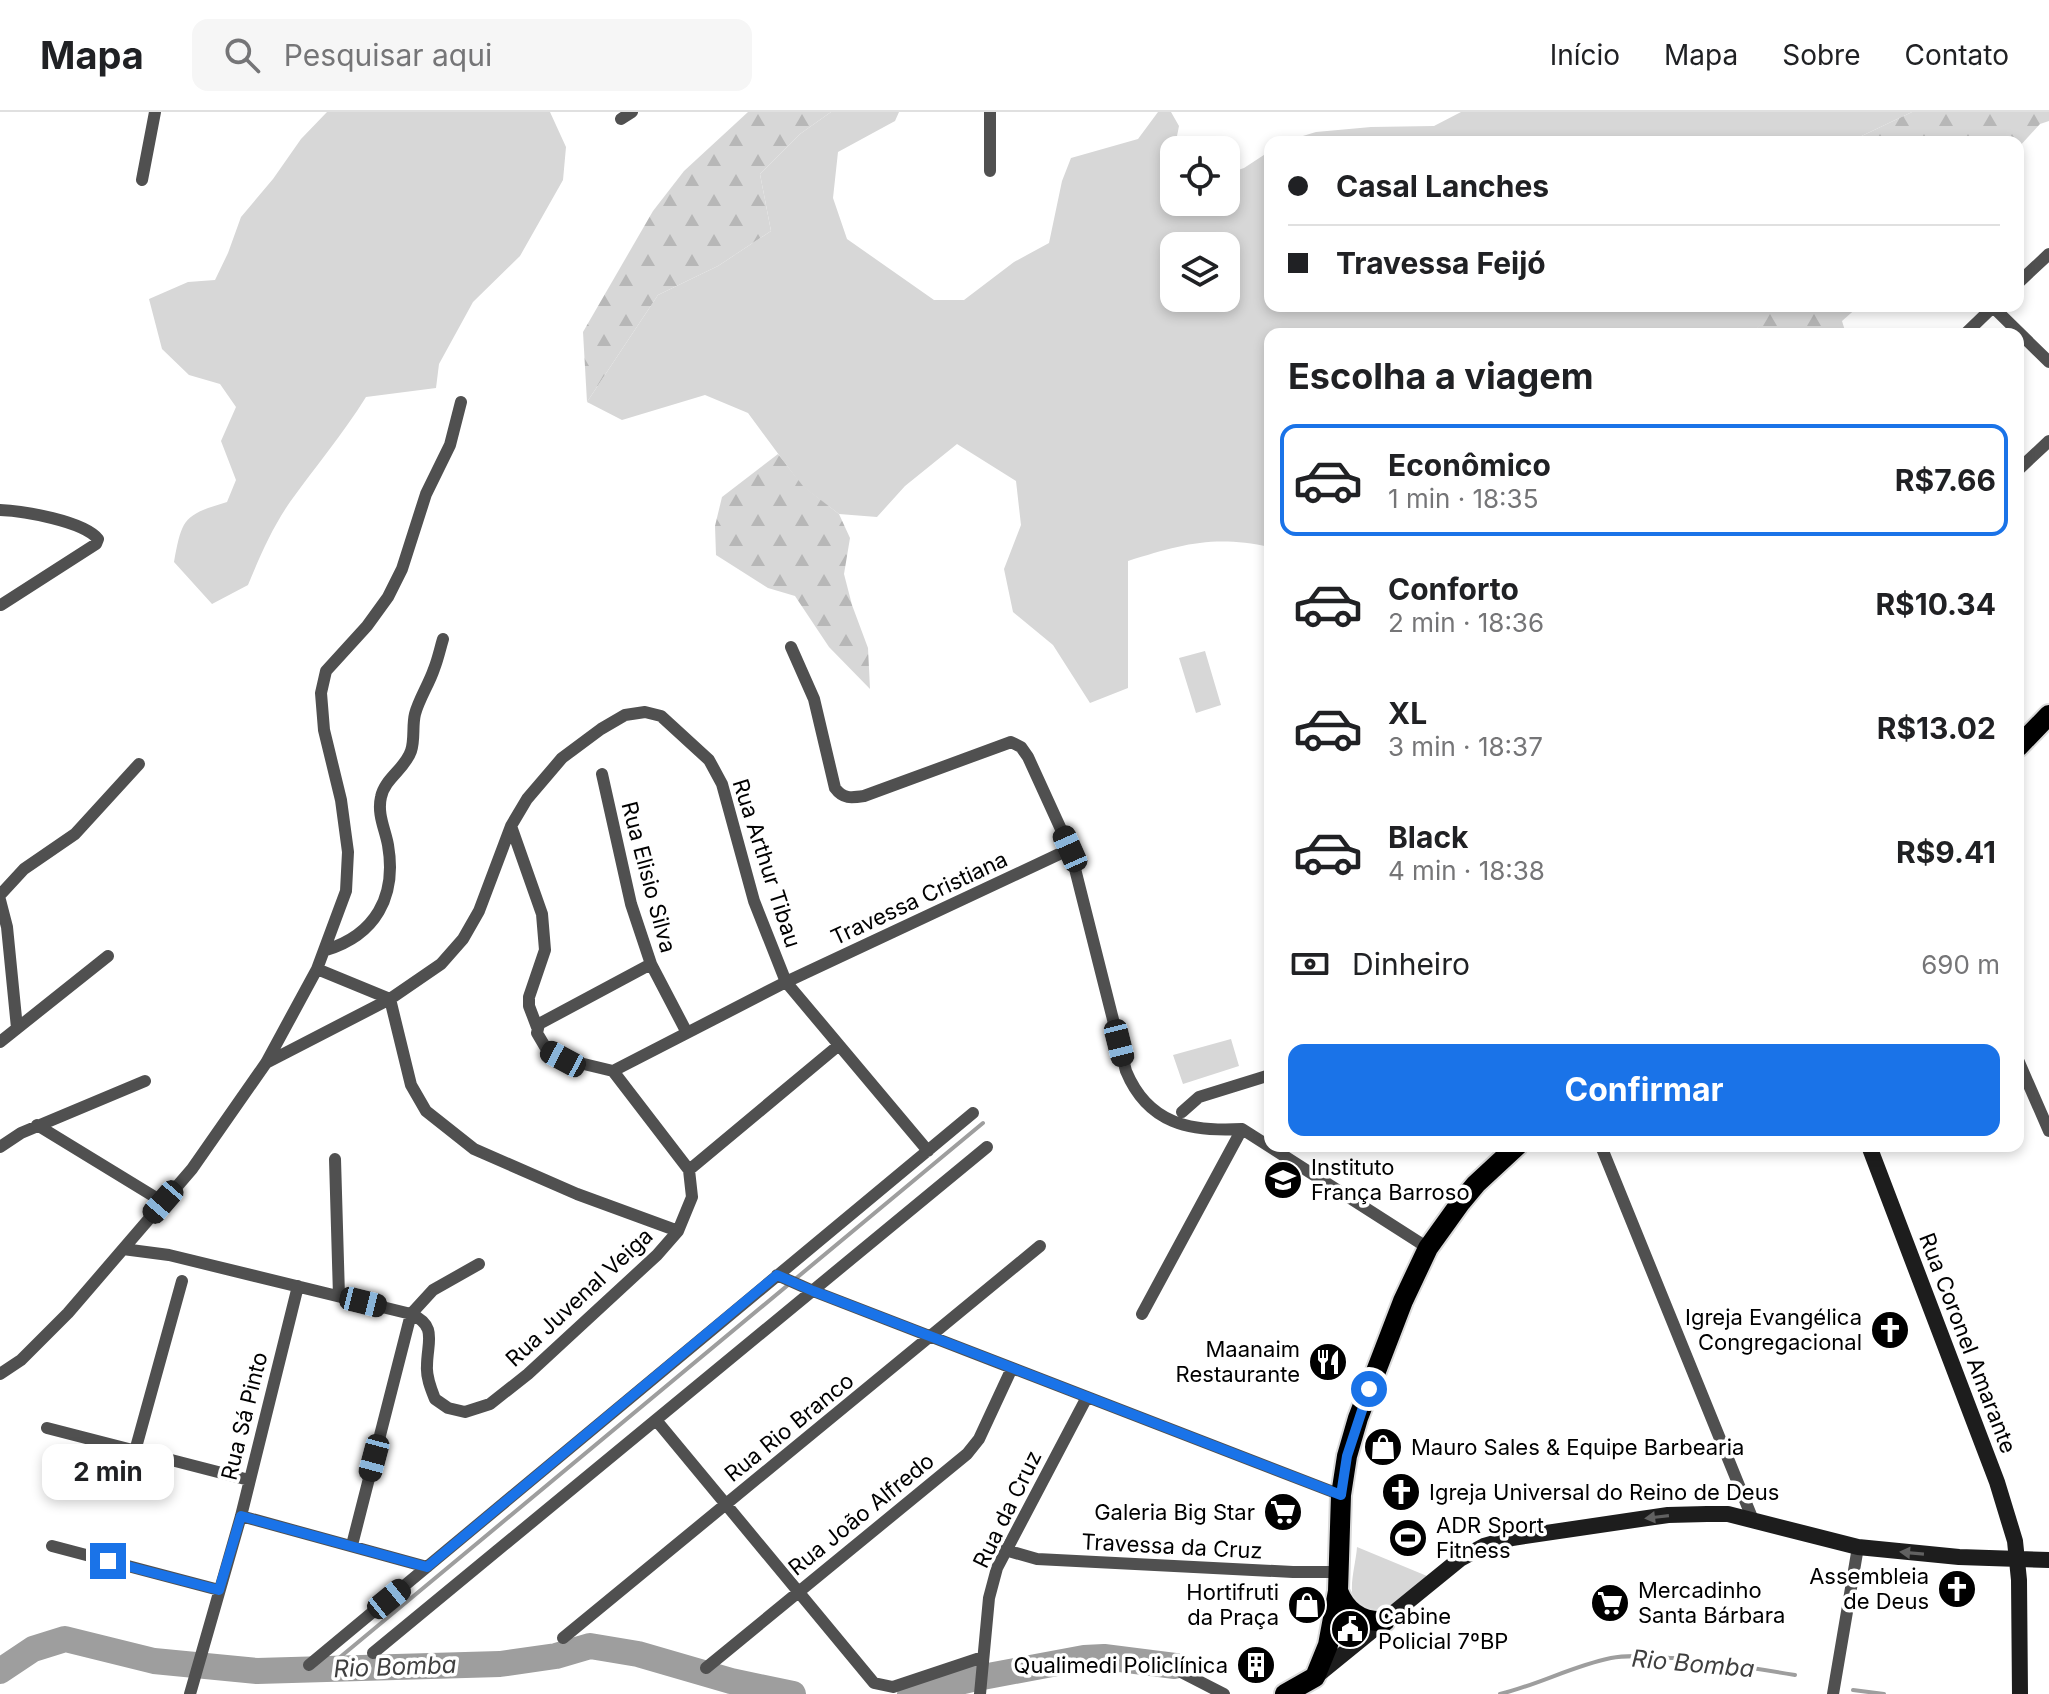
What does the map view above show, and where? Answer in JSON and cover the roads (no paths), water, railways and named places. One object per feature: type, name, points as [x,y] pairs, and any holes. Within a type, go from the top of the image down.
[{"type":"main road","points":[[2024,741],[2049,715]]},
{"type":"main road","points":[[1315,1677],[1332,1632],[1338,1581],[1341,1495],[1347,1456],[1358,1418],[1403,1301],[1428,1248],[1476,1184],[1511,1152]]},
{"type":"main road","name":"Rua Coronel Amarante","points":[[1871,1152],[1997,1482],[2018,1559],[2020,1694]]},
{"type":"main road","points":[[1285,1694],[1315,1677],[1460,1559],[1484,1546],[1512,1538],[1668,1515],[1728,1514],[1858,1547],[1959,1557],[2049,1560]]},
{"type":"main road","points":[[1338,1581],[1346,1607],[1360,1617],[1385,1621]]},
{"type":"street","points":[[142,180],[155,112]]},
{"type":"street","points":[[990,112],[990,171]]},
{"type":"street","points":[[2024,277],[2049,254]]},
{"type":"street","points":[[1971,328],[1987,312]]},
{"type":"street","points":[[1999,312],[2015,328]]},
{"type":"street","points":[[2024,337],[2049,362]]},
{"type":"street","points":[[0,1374],[21,1360],[59,1322],[192,1169],[266,1063],[317,969],[346,891],[348,852],[341,800],[321,707],[326,671],[367,626],[388,597],[402,569],[426,494],[450,445],[461,402]]},
{"type":"street","points":[[2024,464],[2049,441]]},
{"type":"street","points":[[0,510],[44,517],[84,529],[98,539],[96,544],[49,576],[1,605]]},
{"type":"street","points":[[326,950],[353,940],[371,926],[379,911],[387,888],[389,867],[388,847],[379,811],[380,800],[388,782],[411,753],[415,714],[435,668],[443,639]]},
{"type":"street","points":[[791,647],[814,699],[835,788],[840,795],[850,798],[864,796],[1011,742],[1021,747],[1070,849],[1126,1071],[1134,1088],[1150,1108],[1181,1126],[1216,1131],[1242,1129],[1264,1143]]},
{"type":"street","name":"Rua Arthur Tibau","points":[[266,1063],[390,999],[441,964],[463,939],[479,911],[511,826],[527,799],[562,758],[601,729],[625,715],[645,712],[661,716],[709,760],[722,784],[754,901],[786,982],[928,1151]]},
{"type":"street","points":[[17,1028],[7,927],[0,897],[24,869],[75,834],[139,764]]},
{"type":"street","name":"Rua Elisio Silva","points":[[602,774],[631,904],[651,964],[686,1031]]},
{"type":"street","points":[[511,826],[536,892],[543,923],[545,950],[529,997],[538,1037],[547,1050],[563,1059],[613,1071],[689,1170],[839,1045]]},
{"type":"street","name":"Travessa Cristiana","points":[[613,1071],[786,982],[1070,849]]},
{"type":"street","points":[[0,1042],[108,956]]},
{"type":"street","points":[[537,1027],[651,964]]},
{"type":"street","points":[[317,969],[390,999],[411,1085],[426,1111],[474,1149],[577,1194],[678,1231]]},
{"type":"street","points":[[2024,1074],[2049,1131]]},
{"type":"street","points":[[1182,1112],[1199,1097],[1264,1077]]},
{"type":"street","points":[[0,1147],[37,1125],[145,1081]]},
{"type":"street","points":[[309,1665],[781,1276],[973,1113]]},
{"type":"street","points":[[37,1125],[163,1202]]},
{"type":"street","points":[[1142,1314],[1242,1129]]},
{"type":"street","points":[[373,1653],[656,1420],[807,1288],[987,1147]]},
{"type":"street","points":[[1278,1152],[1428,1248]]},
{"type":"street","points":[[1603,1152],[1753,1520]]},
{"type":"street","points":[[335,1159],[339,1296]]},
{"type":"street","name":"Rua Juvenal Veiga","points":[[411,1314],[423,1319],[429,1329],[426,1369],[435,1399],[448,1408],[465,1412],[490,1404],[528,1374],[657,1255],[678,1231],[692,1197],[689,1170]]},
{"type":"street","name":"Rua Rio Branco","points":[[563,1638],[1040,1246]]},
{"type":"street","points":[[123,1249],[169,1255],[411,1314]]},
{"type":"street","points":[[352,1545],[411,1314],[433,1290],[479,1264]]},
{"type":"street","points":[[781,1276],[1341,1495]]},
{"type":"street","points":[[135,1451],[182,1281]]},
{"type":"street","name":"Rua Sá Pinto","points":[[190,1694],[241,1516],[298,1286]]},
{"type":"street","name":"Rua João Alfredo","points":[[706,1668],[975,1446],[1012,1368]]},
{"type":"street","name":"Rua da Cruz","points":[[981,1691],[989,1598],[997,1568],[1087,1397]]},
{"type":"street","points":[[656,1420],[874,1683],[893,1687],[983,1657]]},
{"type":"street","points":[[47,1428],[249,1480]]},
{"type":"street","points":[[241,1516],[427,1567]]},
{"type":"street","points":[[52,1546],[219,1590]]},
{"type":"street","points":[[1833,1694],[1858,1547]]},
{"type":"street","name":"Travessa da Cruz","points":[[1005,1550],[1037,1559],[1293,1572],[1338,1581]]},
{"type":"street","points":[[1179,1671],[1224,1694]]},
{"type":"waterway","points":[[327,1668],[983,1123]]},
{"type":"waterway","name":"Rio Bomba","points":[[0,1671],[33,1649],[65,1639],[154,1661],[257,1671],[500,1664],[556,1656],[590,1646],[638,1654],[731,1681],[793,1694]]},
{"type":"waterway","name":"Rio Bomba","points":[[1500,1694],[1597,1661],[1626,1656],[1734,1665],[1795,1675]]},
{"type":"waterway","name":"Rio Bomba","points":[[910,1694],[1084,1658],[1104,1657],[1175,1666]]},
{"type":"waterway","name":"Rio Bomba","points":[[1853,1690],[1884,1694]]},
{"type":"place","name":"Instituto França Barroso","points":[[1283,1180]]},
{"type":"place","name":"Igreja Evangélica Congregacional","points":[[1890,1330]]},
{"type":"place","name":"Maanaim Restaurante","points":[[1328,1362]]},
{"type":"place","name":"Mauro Sales & Equipe Barbearia","points":[[1383,1447]]},
{"type":"place","name":"Igreja Universal do Reino de Deus","points":[[1401,1492]]},
{"type":"place","name":"Galeria Big Star","points":[[1283,1512]]},
{"type":"place","name":"ADR Sport Fitness","points":[[1408,1538]]},
{"type":"place","name":"Assembleia de Deus","points":[[1957,1589]]},
{"type":"place","name":"Mercadinho Santa Bárbara","points":[[1610,1603]]},
{"type":"place","name":"Hortifruti da Praça","points":[[1307,1605]]},
{"type":"place","name":"Cabine Policial 7ºBP","points":[[1350,1629]]},
{"type":"place","name":"Qualimedi Policlínica","points":[[1256,1665]]}]
